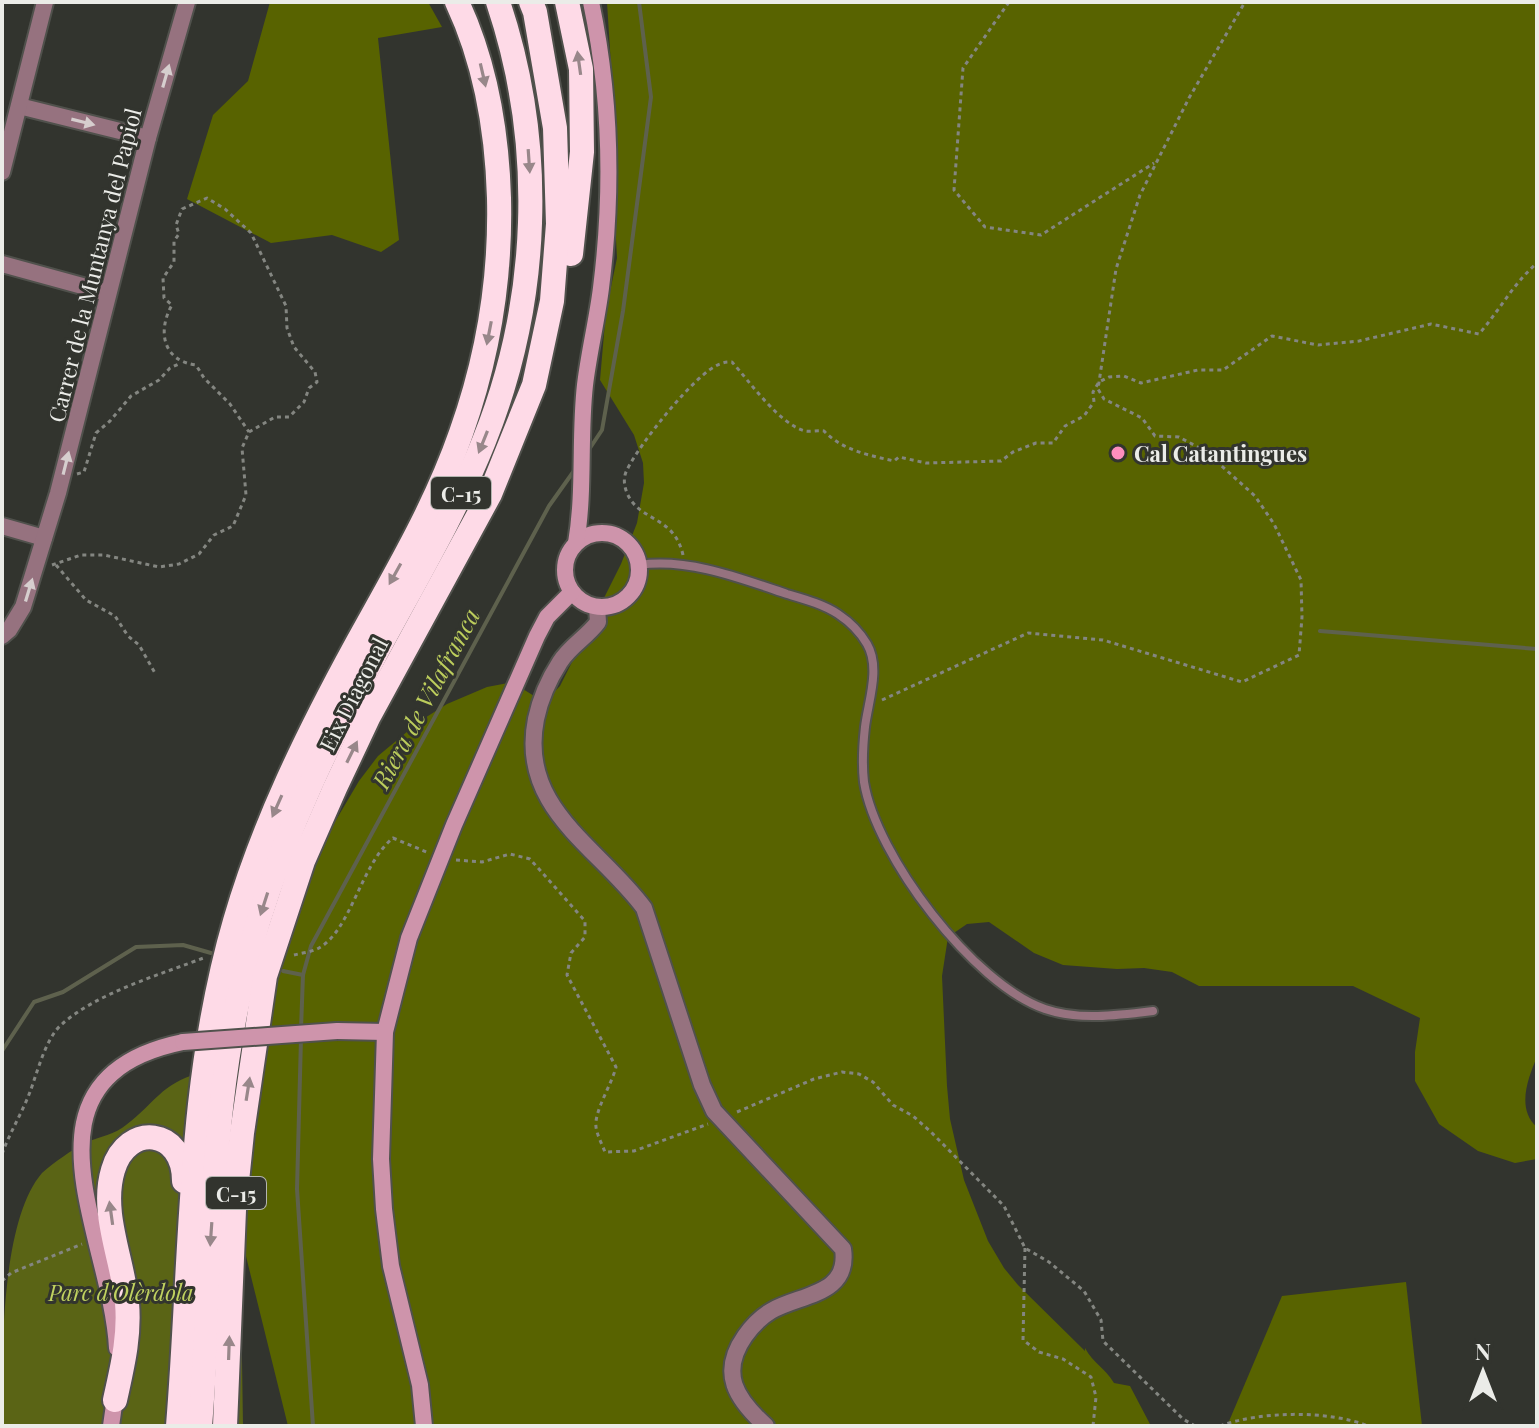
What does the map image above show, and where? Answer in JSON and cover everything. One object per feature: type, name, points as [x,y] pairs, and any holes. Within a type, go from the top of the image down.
[{"type":"highway","points":[[178,1426],[195,1155],[222,969],[252,867],[272,816],[319,716],[444,476],[471,404],[489,332],[499,225],[495,139],[481,64],[457,2]]},
{"type":"highway","name":"Eix Diagonal","points":[[200,1426],[214,1192],[224,1085],[237,1004],[256,927],[272,876],[313,776],[433,549],[473,466],[494,415],[516,338],[528,257],[531,177],[522,96],[498,2]]},
{"type":"highway","name":"Eix Diagonal","points":[[225,1426],[234,1210],[265,976],[303,861],[335,788],[369,716],[490,494],[534,385],[552,301],[558,224],[555,128],[531,2]]},
{"type":"highway","points":[[534,385],[549,363],[565,305],[582,152],[581,69],[567,2]]},
{"type":"highway","points":[[115,1400],[124,1362],[128,1320],[110,1208],[110,1182],[120,1153],[133,1141],[160,1140],[169,1144],[180,1156],[184,1170],[188,1257]]},
{"type":"street","points":[[2,172],[45,2]]},
{"type":"street","name":"Carrer de la Muntanya del Papiol","points":[[2,636],[23,607],[62,478],[148,138],[187,2]]},
{"type":"street","points":[[576,543],[595,534],[607,533],[631,546],[639,565],[636,588],[628,598],[617,605],[597,607],[581,601],[572,592],[565,573],[566,560],[576,543],[583,504],[582,416],[601,287],[609,168],[603,56],[591,2]]},
{"type":"street","points":[[19,106],[148,138]]},
{"type":"street","points":[[2,264],[108,293]]},
{"type":"street","points":[[583,504],[607,533]]},
{"type":"street","points":[[2,526],[44,538]]},
{"type":"street","points":[[424,1426],[420,1385],[391,1266],[384,1209],[381,1159],[385,1032],[409,938],[441,858],[537,636],[547,617],[572,592]]},
{"type":"street","points":[[597,607],[598,622],[585,638],[567,652],[548,684],[538,710],[532,743],[541,790],[554,810],[629,888],[644,908],[709,1104],[720,1120],[843,1249],[842,1268],[831,1284],[765,1315],[749,1331],[733,1358],[732,1377],[739,1397],[766,1426]]},
{"type":"street","points":[[111,1426],[115,1400],[116,1335],[111,1297],[80,1161],[82,1130],[91,1101],[111,1074],[153,1049],[183,1042],[337,1031],[385,1032]]},
{"type":"lane","points":[[639,565],[660,562],[680,564],[757,584],[836,612],[856,628],[869,647],[874,667],[863,761],[870,804],[908,878],[959,948],[1018,997],[1045,1009],[1074,1016],[1153,1011]]},
{"type":"path","points":[[1009,2],[963,68],[954,190],[985,227],[1041,235],[1157,161]]},
{"type":"path","points":[[868,706],[1028,633],[1103,640],[1242,682],[1299,655],[1301,580],[1274,524],[1255,496],[1205,451],[1179,437],[1155,436],[1136,413],[1104,399],[1098,389],[1116,269],[1140,195],[1189,98],[1245,2]]},
{"type":"path","points":[[37,563],[56,565],[81,555],[104,555],[159,567],[179,564],[199,554],[214,535],[233,526],[246,495],[242,448],[249,432],[275,417],[289,417],[304,402],[309,388],[317,382],[315,372],[294,347],[287,328],[286,306],[251,233],[225,209],[207,198],[182,209],[176,225],[179,234],[174,241],[174,262],[163,278],[164,298],[172,305],[164,319],[165,336],[171,355],[181,363],[196,365],[204,378],[230,404],[249,432]]},
{"type":"path","points":[[680,564],[683,554],[680,544],[665,523],[642,512],[629,498],[624,485],[625,472],[658,423],[692,386],[718,364],[732,362],[789,422],[807,432],[824,431],[835,443],[866,455],[926,463],[1001,461],[1013,452],[1036,443],[1053,443],[1065,426],[1084,416],[1094,402],[1093,392],[1099,382],[1118,375],[1141,383],[1198,370],[1223,370],[1272,336],[1318,345],[1359,341],[1431,324],[1479,334],[1491,320],[1497,306],[1537,263]]},
{"type":"path","points":[[62,478],[84,472],[96,433],[131,396],[181,363]]},
{"type":"path","points":[[56,565],[86,600],[115,616],[128,636],[139,645],[155,673]]},
{"type":"path","points":[[294,955],[320,948],[336,931],[375,858],[393,838],[441,858],[482,862],[510,854],[530,859],[585,921],[585,937],[571,953],[567,975],[616,1067],[613,1083],[603,1100],[595,1125],[605,1152],[634,1151],[720,1120],[814,1079],[842,1072],[859,1074],[873,1082],[893,1105],[913,1116],[931,1132],[1004,1206],[1025,1248],[1023,1340],[1039,1352],[1063,1359],[1091,1377],[1096,1397],[1093,1426]]},
{"type":"path","points":[[2,1154],[59,1027],[87,1007],[153,976],[206,957]]},
{"type":"path","points":[[2,1281],[11,1273],[97,1238]]},
{"type":"path","points":[[1025,1248],[1049,1262],[1084,1291],[1101,1320],[1103,1341],[1183,1419],[1195,1426]]},
{"type":"path","points":[[1220,1426],[1259,1416],[1323,1416],[1368,1426]]},
{"type":"green space","points":[[270,2],[428,2],[442,27],[378,38],[399,240],[381,252],[332,235],[271,243],[187,199],[213,115],[248,81]]},
{"type":"green space","points":[[607,2],[1537,2],[1537,1057],[1525,1102],[1537,1127],[1537,1159],[1515,1163],[1478,1151],[1439,1124],[1415,1081],[1420,1018],[1353,986],[1199,986],[1172,972],[1063,965],[1034,953],[989,922],[967,924],[948,937],[942,976],[950,1119],[964,1180],[988,1241],[1018,1285],[1085,1351],[1085,1348],[1114,1383],[1130,1386],[1151,1426],[288,1426],[239,1228],[270,964],[326,837],[359,781],[378,756],[420,721],[447,704],[487,687],[508,683],[539,699],[547,699],[560,686],[621,564],[637,523],[644,483],[643,463],[634,435],[600,380],[606,311],[617,258],[614,201],[617,162]]},
{"type":"green space","name":"Parc d'Olèrdola","points":[[199,1073],[241,1294],[243,1426],[2,1426],[6,1292],[18,1224],[28,1195],[42,1173],[63,1156],[122,1128],[167,1088]]},
{"type":"green space","points":[[1406,1282],[1422,1426],[1227,1426],[1282,1296]]},
{"type":"waterway","name":"Riera de Vilafranca","points":[[588,451],[602,430],[623,311],[651,97],[639,2]]},
{"type":"waterway","name":"Riera de Vilafranca","points":[[301,1029],[303,975],[311,946],[549,506],[576,468]]},
{"type":"waterway","points":[[1320,631],[1537,649]]},
{"type":"waterway","points":[[2,1051],[34,1002],[63,992],[136,947],[183,945],[211,953]]},
{"type":"waterway","points":[[283,971],[303,975]]},
{"type":"waterway","name":"Riera de Vilafranca","points":[[301,1038],[297,1189],[313,1426]]},
{"type":"place","name":"Cal Catantingues","points":[[1118,453]]}]
